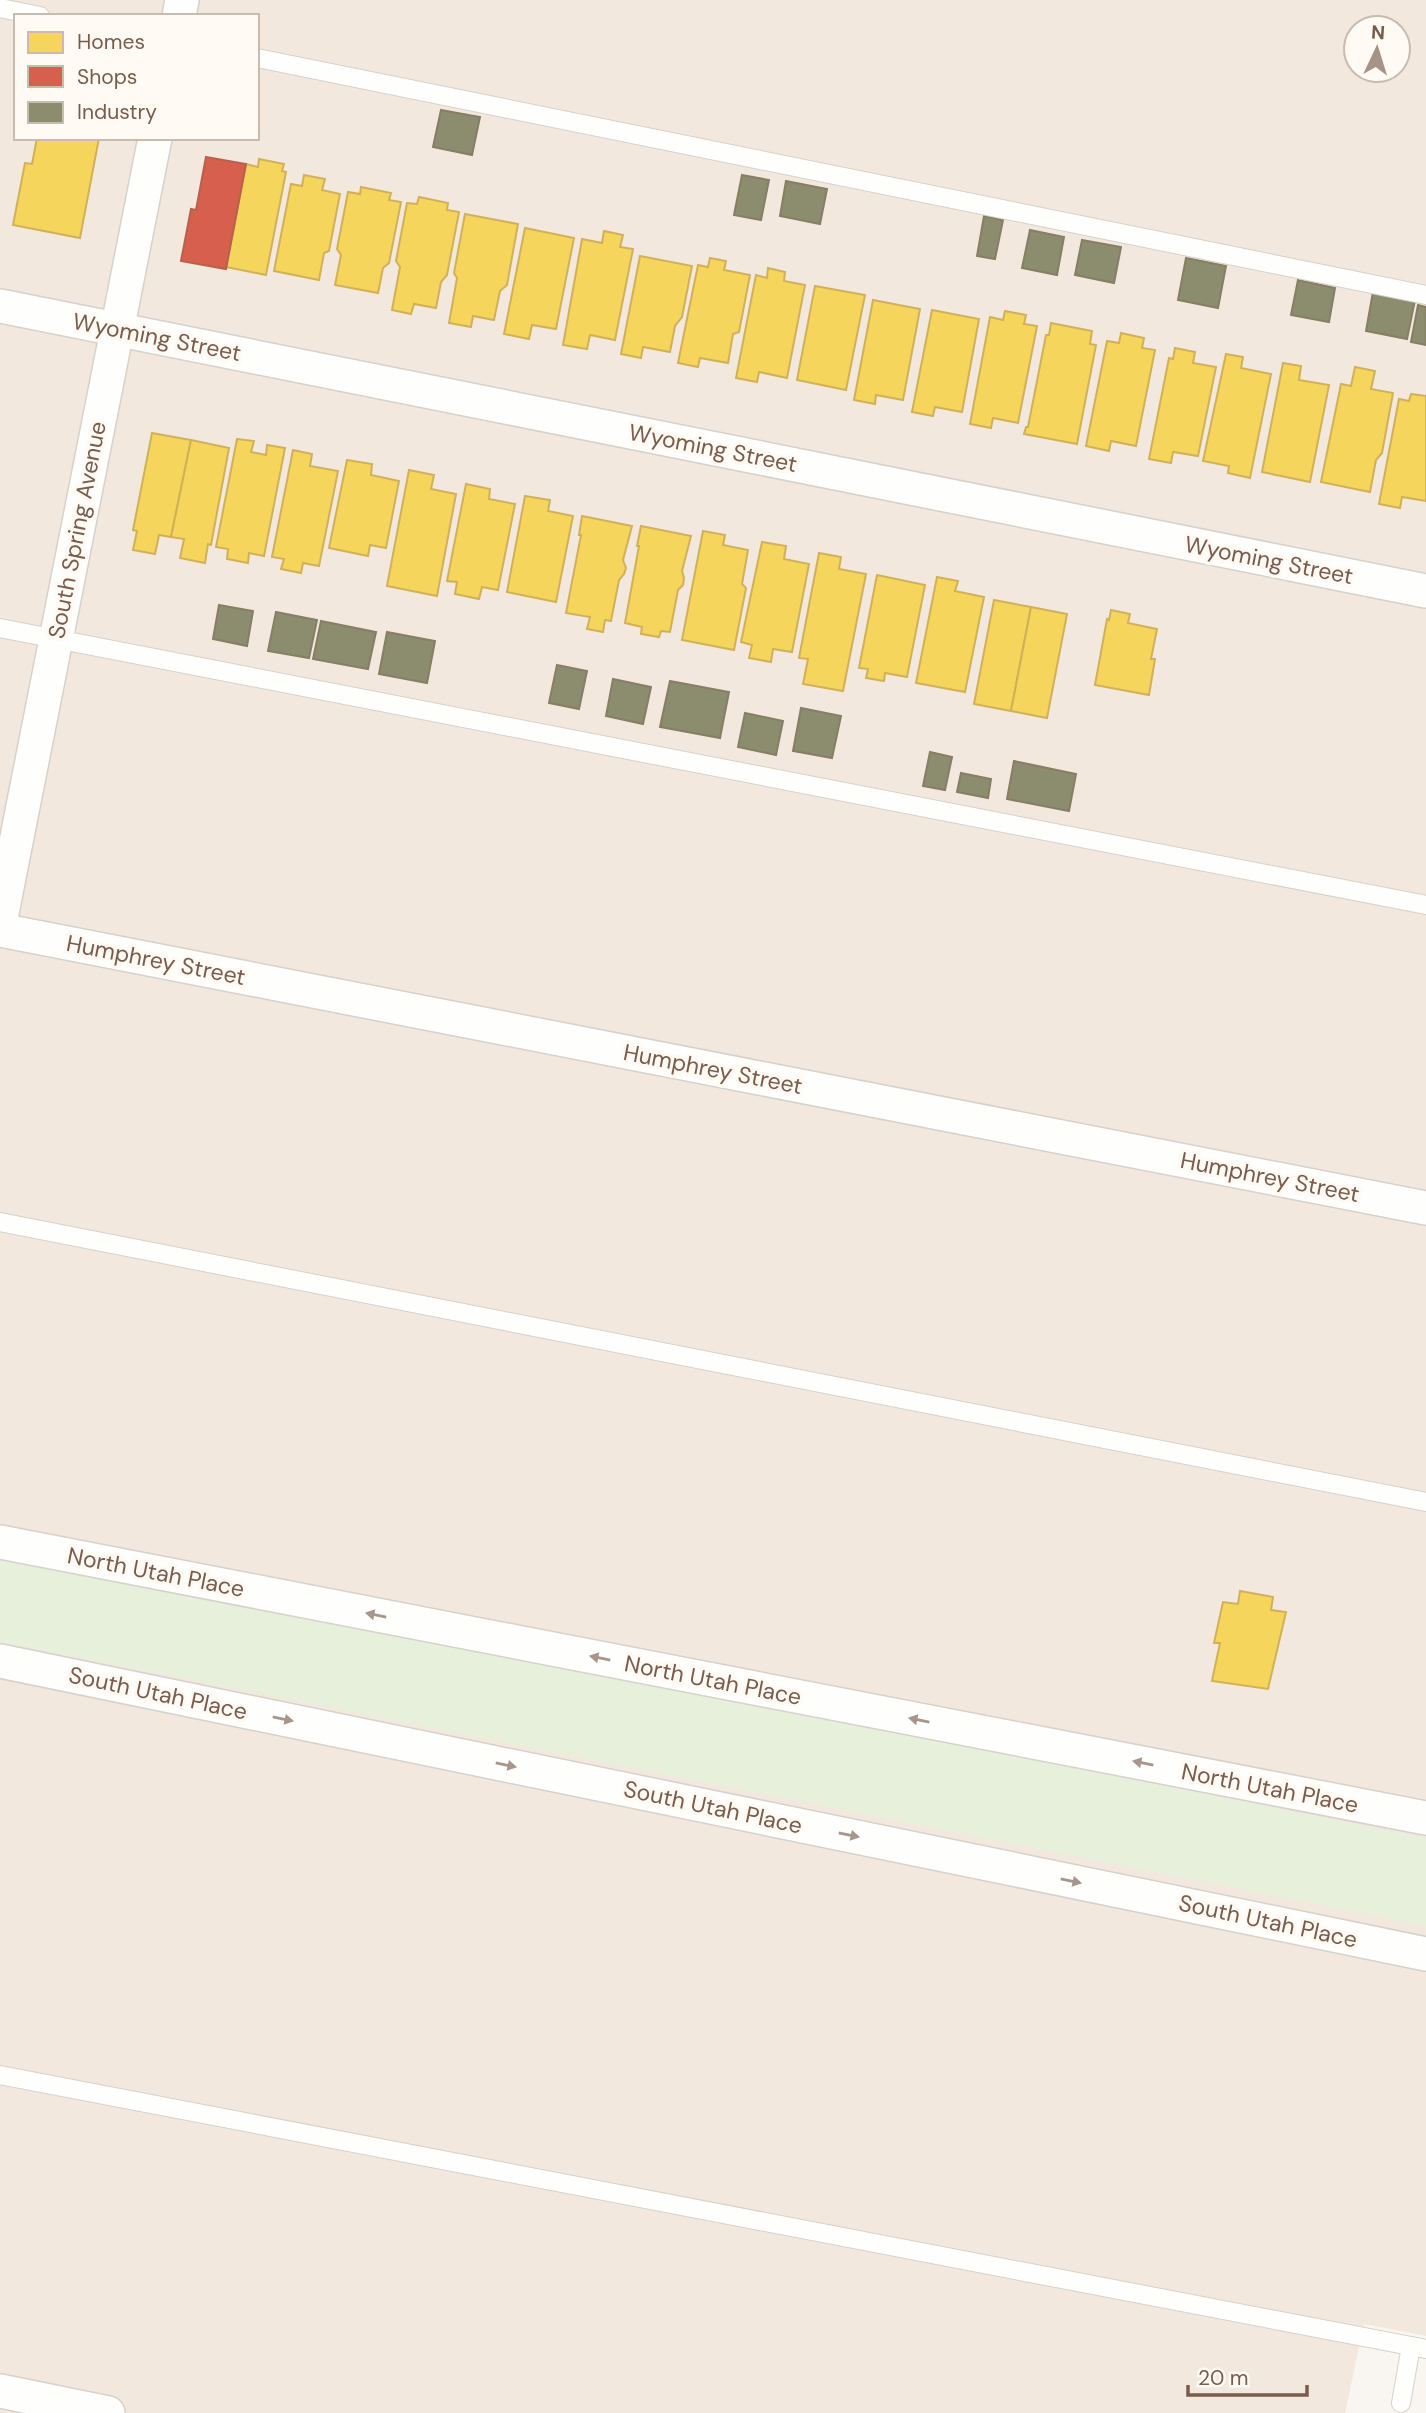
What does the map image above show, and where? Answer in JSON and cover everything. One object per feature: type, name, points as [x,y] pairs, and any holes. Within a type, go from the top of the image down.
[{"type":"street","name":"South Spring Avenue","points":[[0,923],[155,140]]},
{"type":"street","name":"Wyoming Street","points":[[0,306],[1426,591]]},
{"type":"street","name":"Humphrey Street","points":[[0,930],[1426,1208]]},
{"type":"street","name":"North Utah Place","points":[[0,1542],[1426,1818]]},
{"type":"street","name":"South Utah Place","points":[[0,1661],[1426,1954]]},
{"type":"street","points":[[0,2391],[65,2408],[108,2413]]},
{"type":"lane","points":[[0,8],[30,14]]},
{"type":"lane","points":[[259,58],[1426,295]]},
{"type":"lane","points":[[0,628],[1426,905]]},
{"type":"lane","points":[[0,1222],[1426,1502]]},
{"type":"lane","points":[[0,2075],[1419,2348],[1401,2403]]},
{"type":"shaded area","points":[[0,0],[1426,0],[1426,2336],[1364,2324],[1345,2413],[0,2413]]},
{"type":"green space","points":[[0,1554],[1426,1838],[1426,1926],[5,1643],[0,1641]]},
{"type":"building: Homes","points":[[37,140],[99,140],[80,238],[13,225],[25,163],[32,164]]},
{"type":"building: Homes","points":[[259,159],[284,164],[282,171],[286,172],[266,275],[226,267],[246,164],[258,167]]},
{"type":"building: Homes","points":[[304,175],[325,179],[322,190],[340,194],[329,251],[324,253],[319,280],[274,271],[291,184],[302,186]]},
{"type":"building: Homes","points":[[361,187],[391,193],[389,200],[401,202],[389,263],[383,268],[378,293],[335,285],[341,255],[337,249],[348,192],[360,194]]},
{"type":"building: Homes","points":[[419,197],[448,203],[447,210],[459,212],[447,275],[441,282],[436,308],[414,304],[411,314],[392,310],[400,267],[396,261],[407,203],[417,204]]},
{"type":"building: Homes","points":[[465,214],[518,224],[507,285],[500,291],[494,320],[473,316],[471,327],[449,323],[457,278],[454,273]]},
{"type":"building: Homes","points":[[525,228],[574,238],[556,329],[532,325],[529,339],[504,334]]},
{"type":"building: Homes","points":[[604,231],[623,235],[620,247],[633,249],[615,340],[590,335],[587,349],[563,345],[582,239],[602,243]]},
{"type":"building: Homes","points":[[640,256],[692,266],[682,317],[675,326],[670,352],[643,347],[641,358],[621,354]]},
{"type":"building: Homes","points":[[710,258],[726,261],[724,270],[750,275],[739,332],[733,334],[728,363],[700,358],[698,367],[678,363],[698,265],[708,267]]},
{"type":"building: Homes","points":[[768,268],[785,272],[784,281],[805,285],[787,378],[759,372],[757,382],[736,378],[756,275],[767,278]]},
{"type":"building: Homes","points":[[815,286],[865,295],[846,390],[797,380]]},
{"type":"building: Homes","points":[[873,300],[920,309],[903,400],[876,395],[875,404],[854,400]]},
{"type":"building: Homes","points":[[932,310],[979,319],[962,412],[935,407],[933,416],[912,412]]},
{"type":"building: Homes","points":[[1005,311],[1026,315],[1024,324],[1037,326],[1018,423],[993,418],[991,428],[970,424],[990,317],[1003,320]]},
{"type":"building: Homes","points":[[1051,323],[1092,331],[1090,344],[1096,345],[1077,444],[1024,434],[1028,427],[1046,335],[1049,335]]},
{"type":"building: Homes","points":[[1121,333],[1144,338],[1142,348],[1155,350],[1136,446],[1111,441],[1109,451],[1086,446],[1107,341],[1119,343]]},
{"type":"building: Homes","points":[[1175,348],[1195,352],[1193,363],[1216,367],[1198,456],[1173,452],[1171,463],[1149,459],[1169,358],[1173,359]]},
{"type":"building: Homes","points":[[1226,354],[1243,357],[1241,368],[1271,374],[1250,478],[1228,473],[1229,466],[1203,461]]},
{"type":"building: Homes","points":[[1283,363],[1301,366],[1299,380],[1329,385],[1310,482],[1262,472]]},
{"type":"building: Homes","points":[[1355,367],[1375,371],[1371,389],[1393,393],[1382,453],[1376,460],[1370,492],[1321,482],[1341,384],[1351,386]]},
{"type":"building: Homes","points":[[1411,394],[1426,396],[1426,501],[1402,497],[1400,508],[1379,504],[1399,399],[1409,401]]},
{"type":"building: Homes","points":[[152,433],[191,440],[171,537],[159,535],[155,554],[133,550],[137,531],[133,530]]},
{"type":"building: Homes","points":[[237,439],[254,441],[251,452],[266,455],[267,445],[285,448],[264,556],[249,553],[248,563],[227,559],[228,549],[216,547]]},
{"type":"building: Homes","points":[[191,440],[229,448],[211,545],[208,544],[205,563],[180,558],[184,539],[171,537]]},
{"type":"building: Homes","points":[[293,450],[312,454],[310,466],[338,471],[319,566],[303,563],[301,573],[281,569],[284,559],[272,557]]},
{"type":"building: Homes","points":[[347,460],[372,464],[371,475],[399,481],[386,548],[370,545],[368,556],[329,548]]},
{"type":"building: Homes","points":[[409,470],[434,475],[431,489],[456,494],[437,596],[387,586]]},
{"type":"building: Homes","points":[[466,484],[490,489],[489,499],[515,504],[498,590],[482,587],[479,599],[455,594],[457,582],[447,581]]},
{"type":"building: Homes","points":[[525,496],[550,500],[548,511],[573,516],[556,602],[507,592]]},
{"type":"building: Homes","points":[[582,516],[632,526],[623,560],[626,568],[619,580],[611,621],[605,620],[603,632],[587,629],[590,617],[566,613],[581,535]]},
{"type":"building: Homes","points":[[641,526],[691,536],[682,571],[683,585],[678,590],[670,632],[661,631],[659,637],[641,634],[642,627],[625,623]]},
{"type":"building: Homes","points":[[703,531],[725,535],[723,545],[748,550],[742,584],[746,588],[734,650],[682,640]]},
{"type":"building: Homes","points":[[762,542],[786,546],[784,559],[809,564],[792,652],[773,649],[771,662],[749,658],[752,645],[741,642]]},
{"type":"building: Homes","points":[[819,553],[841,557],[839,569],[866,574],[843,691],[803,684],[808,659],[799,658]]},
{"type":"building: Homes","points":[[877,575],[925,585],[907,677],[885,673],[884,681],[866,678],[868,669],[859,668]]},
{"type":"building: Homes","points":[[937,577],[958,581],[955,591],[984,597],[965,692],[916,683]]},
{"type":"building: Homes","points":[[994,600],[1031,607],[1011,711],[974,704]]},
{"type":"building: Homes","points":[[1031,607],[1067,614],[1047,718],[1011,711]]},
{"type":"building: Homes","points":[[1111,610],[1130,614],[1128,623],[1157,629],[1151,659],[1155,659],[1149,695],[1095,685]]},
{"type":"building: Homes","points":[[1240,1591],[1273,1597],[1271,1610],[1286,1612],[1268,1689],[1212,1681],[1220,1643],[1214,1643],[1223,1602],[1238,1604]]},
{"type":"building: Shops","points":[[206,157],[246,164],[226,269],[181,261],[191,209],[196,210]]},
{"type":"building: Industry","points":[[441,110],[480,117],[472,155],[433,147]]},
{"type":"building: Industry","points":[[742,175],[769,180],[761,220],[734,215]]},
{"type":"building: Industry","points":[[786,181],[827,189],[820,224],[780,216]]},
{"type":"building: Industry","points":[[984,216],[1003,220],[995,259],[977,256]]},
{"type":"building: Industry","points":[[1030,230],[1064,237],[1057,275],[1022,268]]},
{"type":"building: Industry","points":[[1082,240],[1121,247],[1114,283],[1075,275]]},
{"type":"building: Industry","points":[[1186,258],[1226,266],[1218,308],[1178,300]]},
{"type":"building: Industry","points":[[1298,280],[1335,288],[1329,322],[1291,315]]},
{"type":"building: Industry","points":[[1373,292],[1415,300],[1407,339],[1366,331]]},
{"type":"building: Industry","points":[[1418,305],[1426,307],[1426,345],[1411,342]]},
{"type":"building: Industry","points":[[219,605],[253,611],[247,646],[213,639]]},
{"type":"building: Industry","points":[[276,612],[317,620],[309,658],[268,651]]},
{"type":"building: Industry","points":[[321,621],[376,632],[368,669],[313,659]]},
{"type":"building: Industry","points":[[387,632],[435,641],[427,683],[379,674]]},
{"type":"building: Industry","points":[[557,665],[587,671],[579,709],[549,703]]},
{"type":"building: Industry","points":[[613,679],[651,687],[643,724],[606,716]]},
{"type":"building: Industry","points":[[670,681],[729,692],[720,738],[660,727]]},
{"type":"building: Industry","points":[[801,708],[841,716],[832,758],[793,751]]},
{"type":"building: Industry","points":[[745,713],[783,721],[776,755],[738,747]]},
{"type":"building: Industry","points":[[930,752],[952,757],[945,790],[923,786]]},
{"type":"building: Industry","points":[[1014,761],[1076,774],[1069,811],[1007,799]]},
{"type":"building: Industry","points":[[961,773],[991,779],[988,798],[957,792]]}]
